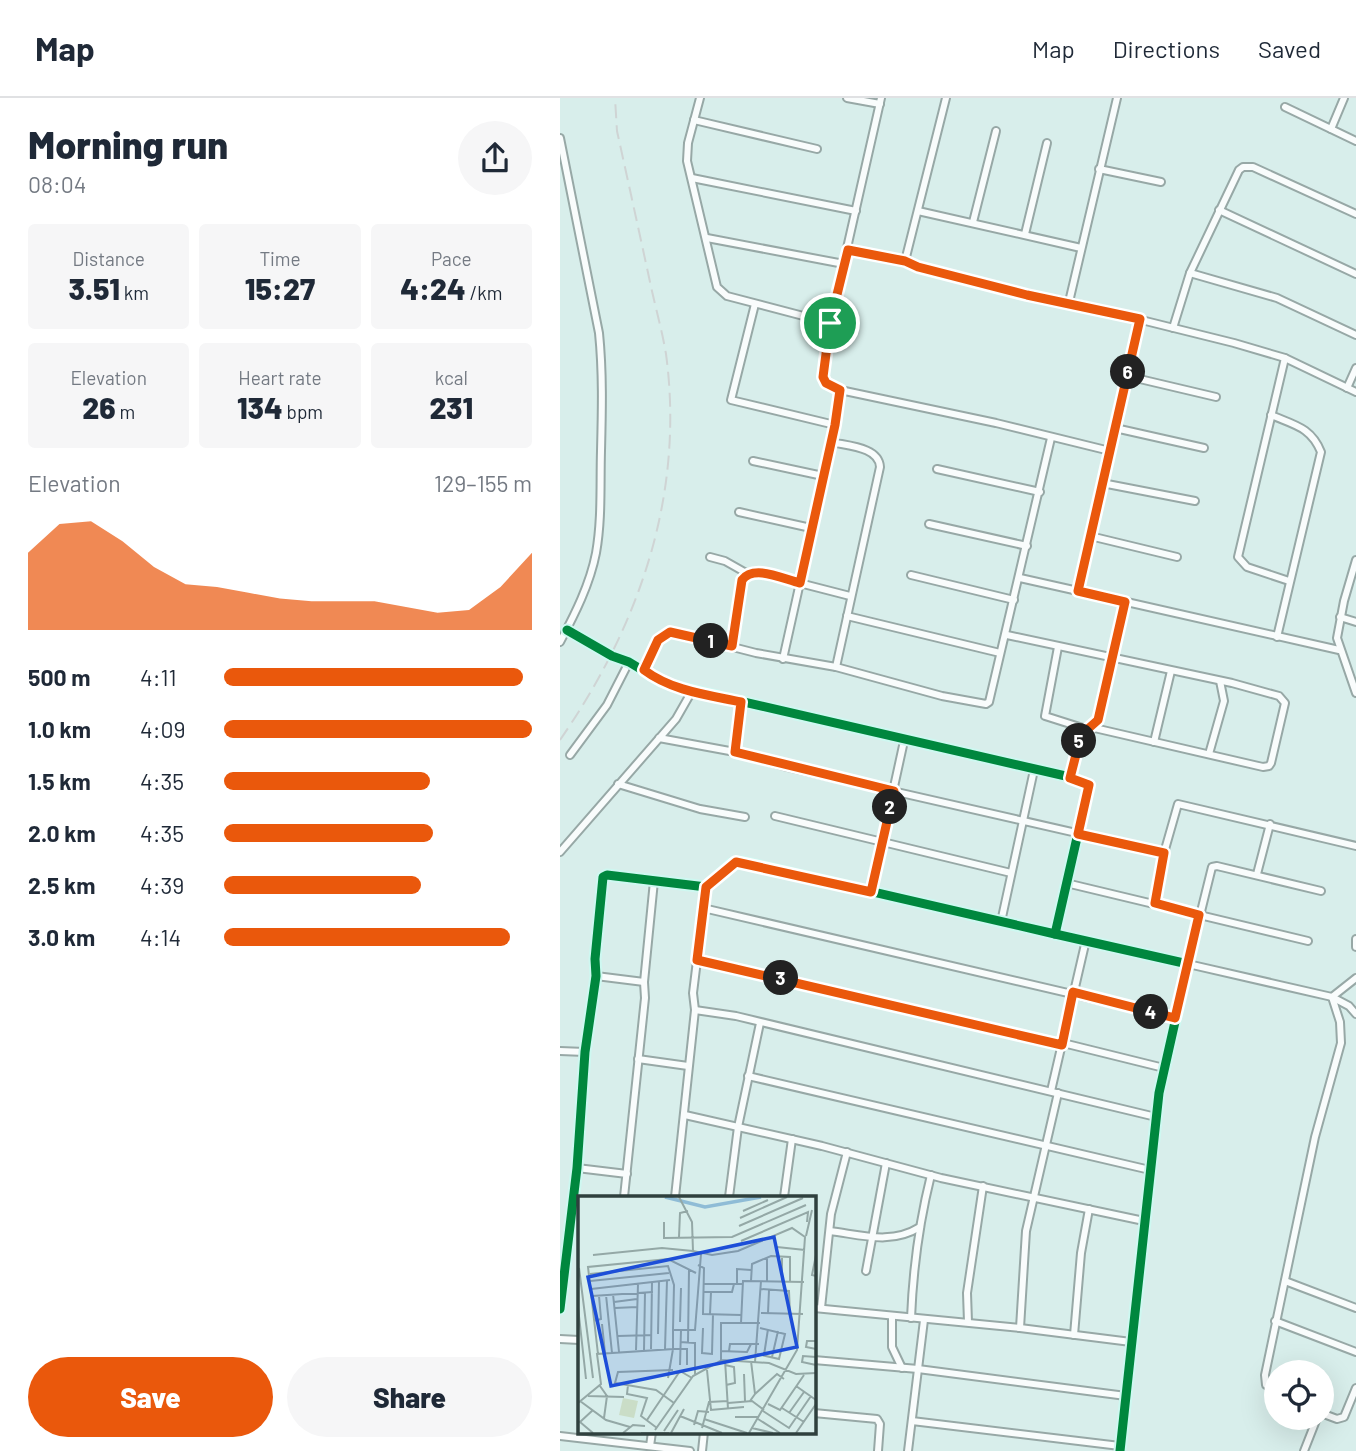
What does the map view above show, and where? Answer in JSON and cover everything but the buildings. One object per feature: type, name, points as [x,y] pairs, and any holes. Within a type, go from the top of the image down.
[{"type":"street","points":[[700,98],[687,153],[697,208],[707,238],[717,287],[727,296],[830,323]]},
{"type":"street","points":[[847,98],[881,101],[830,323],[823,377],[826,383],[840,390],[996,423],[1110,452]]},
{"type":"street","points":[[905,261],[946,98]]},
{"type":"street","points":[[1069,302],[1116,99],[1106,98]]},
{"type":"street","points":[[1331,129],[1344,98]]},
{"type":"street","points":[[1285,107],[1356,141]]},
{"type":"street","points":[[694,120],[817,149]]},
{"type":"street","points":[[973,222],[996,131]]},
{"type":"street","points":[[560,138],[591,288],[602,365],[601,488],[596,553],[584,593],[560,642]]},
{"type":"street","points":[[1025,234],[1047,143]]},
{"type":"street","points":[[1173,328],[1190,273],[1238,170],[1249,166],[1356,214]]},
{"type":"street","points":[[1099,169],[1161,182]]},
{"type":"street","points":[[692,178],[856,211]]},
{"type":"street","points":[[1219,210],[1356,274]]},
{"type":"street","points":[[918,211],[1081,248]]},
{"type":"street","points":[[707,238],[844,264]]},
{"type":"street","points":[[848,250],[905,261],[918,267],[1027,295],[1140,319],[1285,358],[1356,392]]},
{"type":"street","points":[[1190,273],[1277,298],[1356,335]]},
{"type":"street","points":[[755,304],[731,400],[835,425]]},
{"type":"street","points":[[1078,591],[1140,319]]},
{"type":"street","points":[[1285,358],[1238,557],[1247,567],[1289,581]]},
{"type":"street","points":[[1347,388],[1356,369]]},
{"type":"street","points":[[1127,376],[1216,397]]},
{"type":"street","points":[[783,659],[835,425],[840,390]]},
{"type":"street","points":[[1271,415],[1308,431],[1317,441],[1321,452],[1277,637]]},
{"type":"street","points":[[1115,428],[1204,448]]},
{"type":"street","points":[[644,670],[658,640],[670,632],[783,659],[836,667],[942,696],[986,704],[991,698],[1000,653],[1007,635],[1051,438]]},
{"type":"street","points":[[831,442],[874,453],[880,459],[878,479],[836,667]]},
{"type":"street","points":[[753,461],[823,476]]},
{"type":"street","points":[[937,469],[1040,492]]},
{"type":"street","points":[[1102,483],[1195,501]]},
{"type":"street","points":[[739,512],[811,528]]},
{"type":"street","points":[[929,524],[1027,546]]},
{"type":"street","points":[[1090,536],[1177,557]]},
{"type":"street","points":[[710,557],[725,561],[748,574]]},
{"type":"street","points":[[1356,560],[1337,638],[1356,694]]},
{"type":"street","points":[[732,646],[742,580],[748,574],[757,572],[850,596]]},
{"type":"street","points":[[911,575],[1014,600]]},
{"type":"street","points":[[1020,578],[1339,650]]},
{"type":"street","points":[[1070,778],[1081,735],[1098,720],[1125,602]]},
{"type":"street","points":[[847,616],[1000,653]]},
{"type":"street","points":[[1340,617],[1356,622]]},
{"type":"street","points":[[566,630],[657,679],[692,691],[1070,778],[1089,785],[1055,934]]},
{"type":"street","points":[[1007,635],[1279,696],[1285,703],[1269,766],[1263,767],[1088,728],[1045,716],[1058,647]]},
{"type":"street","points":[[570,755],[607,705],[629,662]]},
{"type":"street","points":[[1154,742],[1171,671]]},
{"type":"street","points":[[1209,754],[1224,701],[1220,681]]},
{"type":"street","points":[[560,852],[676,719],[692,691]]},
{"type":"street","points":[[735,752],[741,702]]},
{"type":"street","points":[[659,738],[735,752],[1164,853]]},
{"type":"street","points":[[871,892],[904,741]]},
{"type":"street","points":[[1001,922],[1034,771]]},
{"type":"street","points":[[618,785],[700,809],[745,817]]},
{"type":"street","points":[[1155,903],[1164,853],[1178,804],[1356,846]]},
{"type":"street","points":[[775,816],[1011,873]]},
{"type":"street","points":[[1257,874],[1270,824]]},
{"type":"street","points":[[675,1196],[695,1010],[693,993],[706,887],[731,864],[743,862],[1332,997],[1349,1006],[1356,1014]]},
{"type":"street","points":[[912,1421],[1120,1449],[1156,1117],[1175,1018],[1212,867],[1257,874],[1321,891]]},
{"type":"street","points":[[560,1309],[564,1243],[577,1168],[585,1052],[596,976],[595,959],[603,877],[607,875],[706,887]]},
{"type":"street","points":[[624,1196],[654,881]]},
{"type":"street","points":[[1066,883],[1308,941]]},
{"type":"street","points":[[703,908],[1073,992],[1175,1018]]},
{"type":"street","points":[[1356,939],[1356,947]]},
{"type":"street","points":[[1020,1328],[1024,1250],[1031,1207],[1047,1145],[1063,1044],[1086,940]]},
{"type":"street","points":[[697,960],[1164,1068]]},
{"type":"street","points":[[596,976],[644,982]]},
{"type":"street","points":[[1332,997],[1356,978]]},
{"type":"street","points":[[1269,1360],[1317,1128],[1341,1043],[1340,1022],[1332,997]]},
{"type":"street","points":[[695,1010],[1156,1117]]},
{"type":"street","points":[[729,1196],[738,1127],[760,1023]]},
{"type":"street","points":[[560,1051],[585,1052]]},
{"type":"street","points":[[638,1059],[688,1066]]},
{"type":"street","points":[[748,1076],[1150,1170]]},
{"type":"street","points":[[685,1115],[847,1152],[931,1175],[1144,1221]]},
{"type":"street","points":[[784,1196],[792,1139]]},
{"type":"street","points":[[847,1152],[833,1206],[818,1308],[968,1322],[1131,1342]]},
{"type":"street","points":[[866,1271],[886,1163]]},
{"type":"street","points":[[577,1168],[627,1174]]},
{"type":"street","points":[[911,1318],[914,1265],[931,1175]]},
{"type":"street","points":[[968,1322],[967,1293],[984,1186]]},
{"type":"street","points":[[1074,1335],[1081,1253],[1089,1209]]},
{"type":"street","points":[[830,1231],[872,1237],[901,1237],[920,1227]]},
{"type":"street","points":[[1285,1281],[1356,1308]]},
{"type":"street","points":[[892,1316],[892,1347],[902,1368]]},
{"type":"street","points":[[908,1451],[924,1320]]},
{"type":"street","points":[[1275,1321],[1356,1352]]},
{"type":"street","points":[[560,1339],[578,1340]]},
{"type":"street","points":[[816,1360],[918,1369],[1126,1396]]},
{"type":"street","points":[[1334,1418],[1344,1417],[1356,1388]]},
{"type":"street","points":[[816,1413],[877,1419],[880,1424],[878,1451]]},
{"type":"street","points":[[1304,1451],[1312,1430]]},
{"type":"street","points":[[650,1446],[652,1434]]},
{"type":"street","points":[[560,1436],[598,1436],[690,1451]]},
{"type":"railway","points":[[560,740],[613,651],[633,605],[650,557],[662,508],[669,458],[670,406],[666,354],[617,131],[615,98]]},
{"type":"cycle path","points":[[567,630],[612,656],[674,686],[1070,777],[1089,785],[1055,934],[1188,964],[1159,1093],[1120,1451]]},
{"type":"cycle path","points":[[560,1309],[577,1168],[585,1052],[596,976],[595,959],[603,877],[607,875],[706,887],[731,864],[743,862],[1055,934]]},
{"type":"route","points":[[848,250],[905,261],[918,267],[1027,295],[1140,319],[1078,591],[1125,602],[1098,720],[1081,735],[1070,778],[1089,785],[1078,834],[1164,853],[1155,903],[1199,915],[1175,1018],[1073,992],[1062,1045],[697,960],[706,887],[736,862],[871,892],[894,791],[735,752],[741,702],[674,686],[644,670],[658,640],[665,633],[732,646],[742,580],[748,574],[757,572],[800,583],[835,425],[840,390],[826,383],[823,377],[830,323],[848,250]]}]
